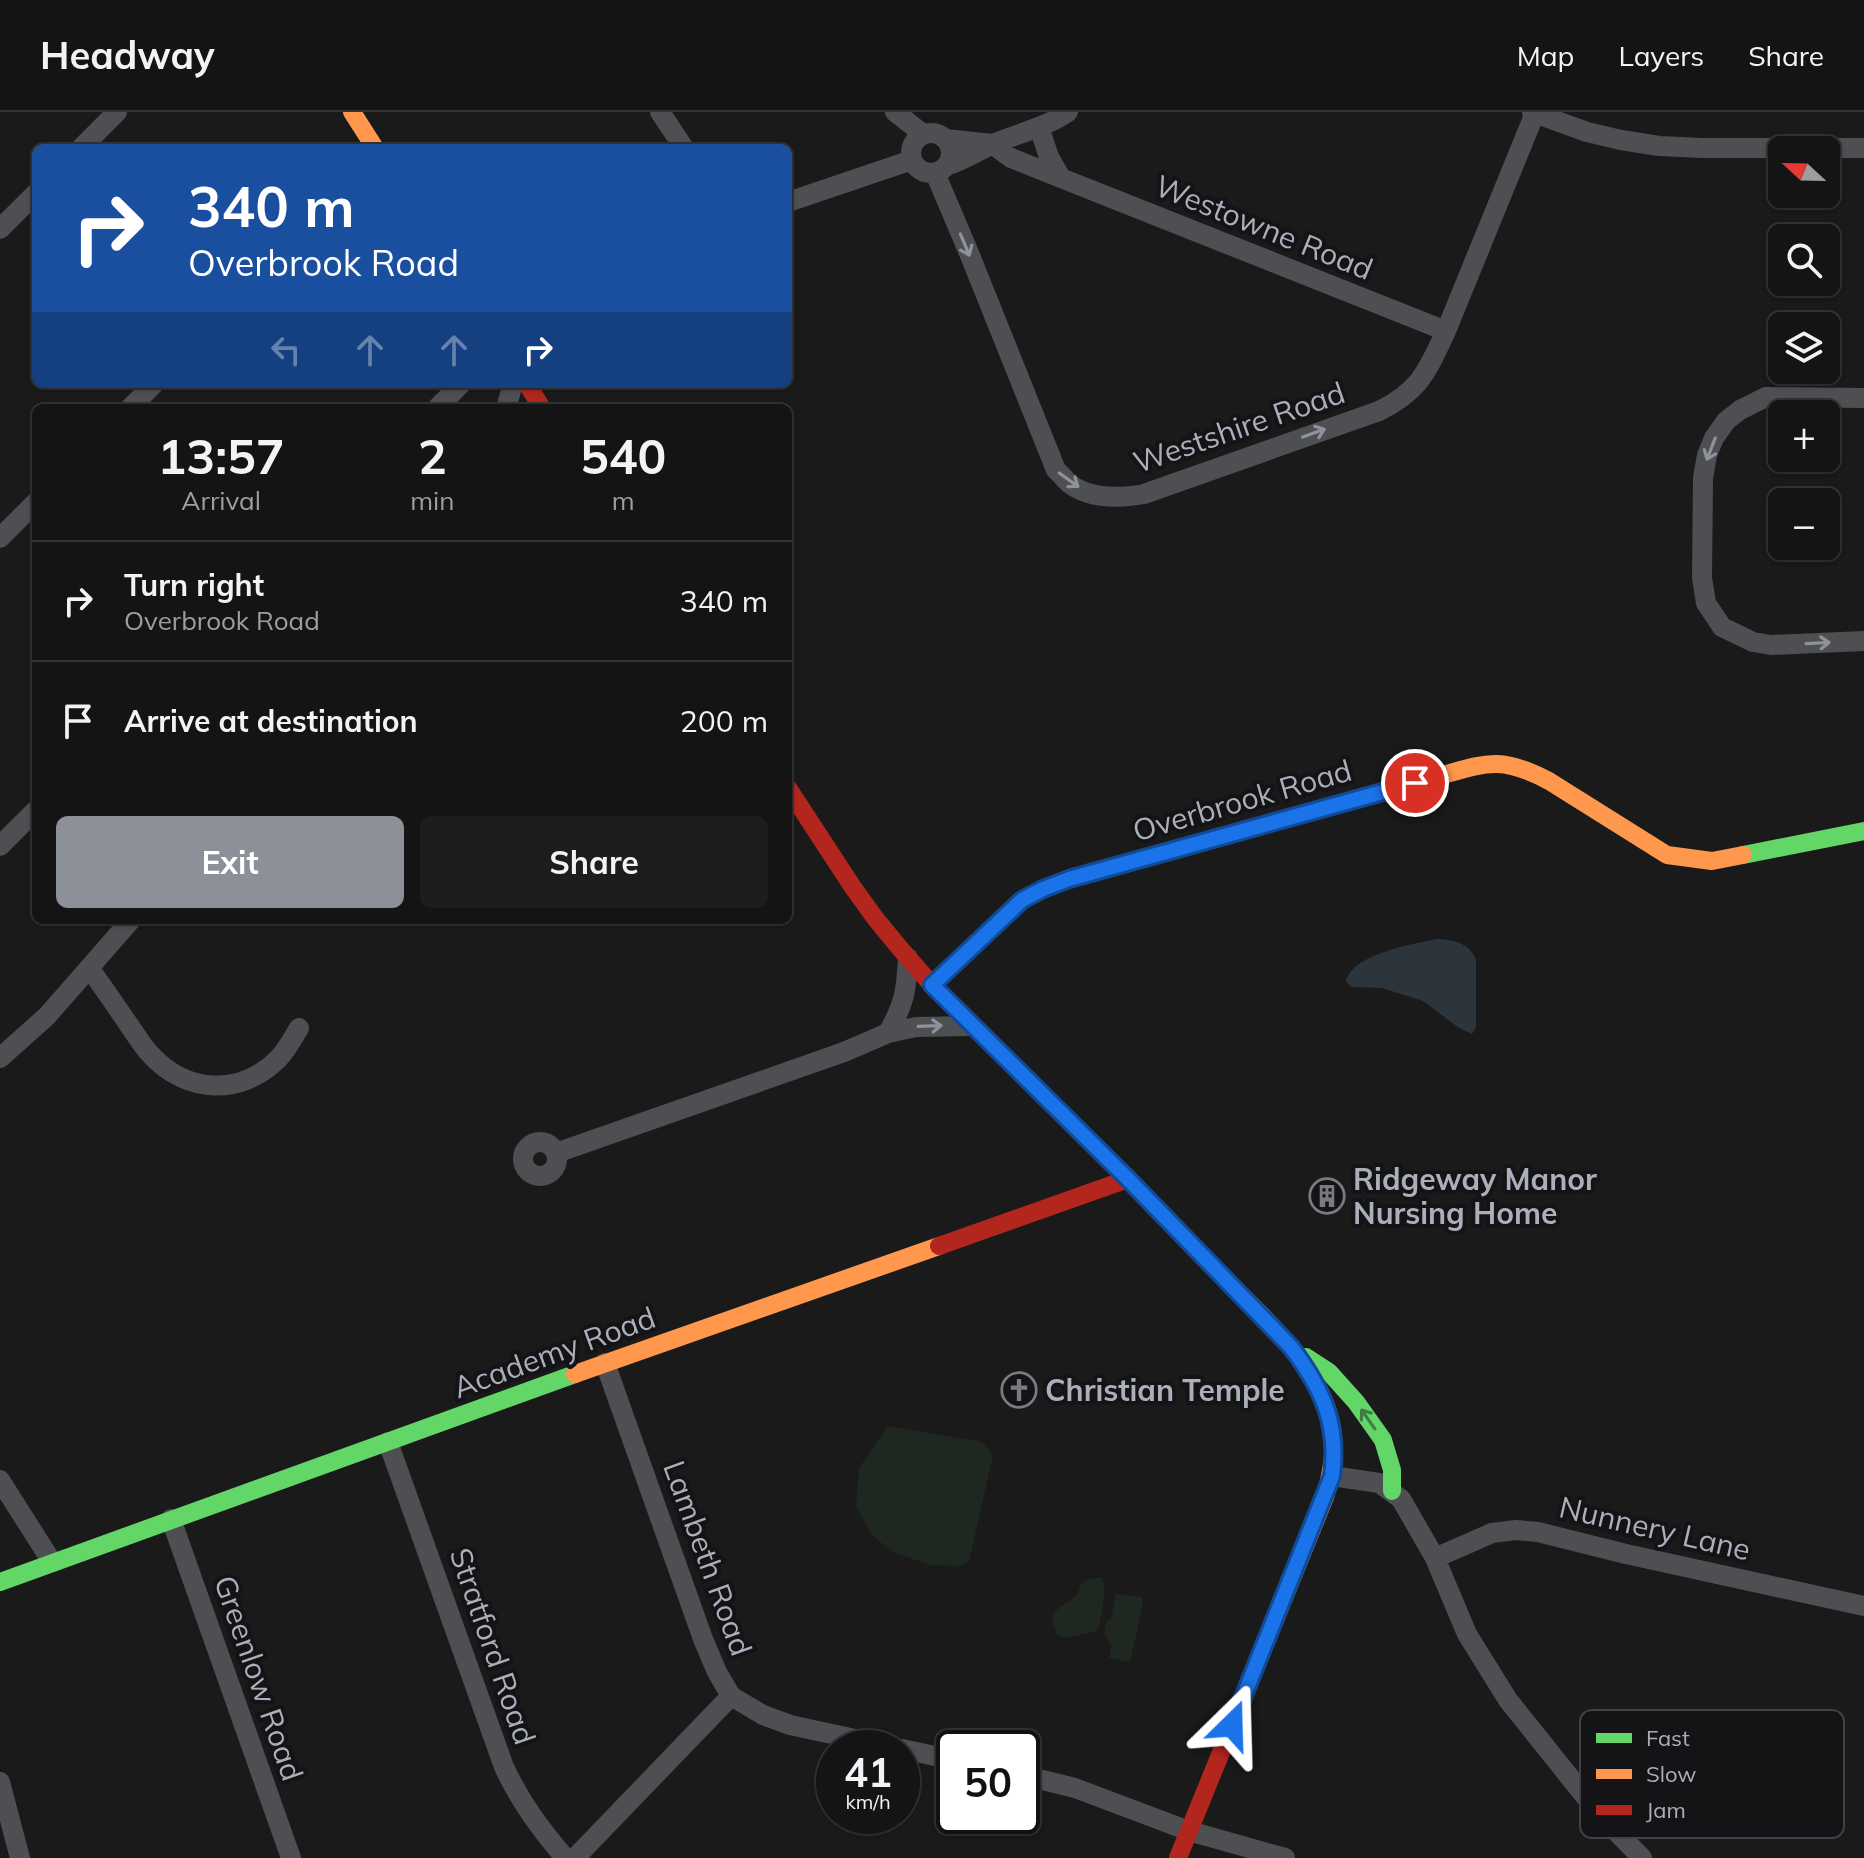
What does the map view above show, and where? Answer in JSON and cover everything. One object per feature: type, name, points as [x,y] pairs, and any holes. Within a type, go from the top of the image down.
[{"type":"main road","points":[[352,112],[372,144]]},
{"type":"main road","name":"Overbrook Road","points":[[932,985],[1002,917],[1022,900],[1043,889],[1069,879],[1495,763],[1530,771],[1667,855],[1688,859],[1712,861],[1864,831]]},
{"type":"main road","points":[[792,794],[876,920],[908,958],[1291,1347],[1309,1371],[1329,1416],[1335,1455],[1332,1476],[1178,1858]]},
{"type":"main road","name":"Academy Road","points":[[0,1582],[605,1363],[1128,1179]]},
{"type":"main road","points":[[1291,1347],[1329,1372],[1356,1402],[1383,1440],[1392,1470],[1392,1491]]},
{"type":"street","points":[[85,144],[117,112]]},
{"type":"street","points":[[660,112],[681,144]]},
{"type":"street","points":[[895,112],[923,134]]},
{"type":"street","points":[[941,169],[952,151],[946,139],[932,132],[923,134],[912,147],[912,160],[919,170],[927,173],[941,169],[962,161],[992,144],[1039,127],[1068,112]]},
{"type":"street","points":[[1533,113],[1587,132],[1659,146],[1864,148]]},
{"type":"street","name":"Westshire Road","points":[[941,169],[969,253],[1056,470],[1071,485],[1108,498],[1144,494],[1379,411],[1400,400],[1416,386],[1446,331],[1533,113]]},
{"type":"street","points":[[1039,127],[1049,157],[1061,178]]},
{"type":"street","points":[[946,139],[992,144]]},
{"type":"street","name":"Westowne Road","points":[[992,144],[1011,158],[1446,331]]},
{"type":"street","points":[[792,201],[912,160]]},
{"type":"street","points":[[0,229],[32,197]]},
{"type":"street","points":[[134,404],[150,388]]},
{"type":"street","points":[[441,404],[457,388]]},
{"type":"street","points":[[1864,398],[1766,397],[1726,421],[1707,455],[1703,478],[1702,578],[1706,603],[1722,627],[1753,642],[1771,645],[1864,641]]},
{"type":"street","points":[[0,538],[32,506]]},
{"type":"street","points":[[0,846],[32,814]]},
{"type":"street","points":[[0,1058],[47,1016],[128,924]]},
{"type":"street","points":[[888,1033],[906,993],[908,958]]},
{"type":"street","points":[[90,969],[150,1055],[165,1068],[202,1085],[243,1083],[261,1074],[280,1057],[299,1028]]},
{"type":"street","points":[[556,1153],[844,1052],[888,1033],[916,1027],[973,1026]]},
{"type":"street","name":"Lambeth Road","points":[[605,1363],[717,1672],[731,1696],[763,1715],[816,1730]]},
{"type":"street","name":"Stratford Road","points":[[388,1442],[504,1767],[519,1799],[565,1858]]},
{"type":"street","points":[[1332,1476],[1379,1483],[1401,1499],[1435,1558],[1467,1634],[1508,1700],[1580,1790]]},
{"type":"street","points":[[0,1480],[52,1562]]},
{"type":"street","name":"Greenlow Road","points":[[171,1519],[291,1858]]},
{"type":"street","name":"Nunnery Lane","points":[[1435,1558],[1492,1533],[1516,1530],[1538,1532],[1864,1606]]},
{"type":"street","points":[[575,1858],[731,1696]]},
{"type":"street","points":[[1040,1779],[1075,1788],[1189,1831],[1285,1858]]},
{"type":"street","points":[[0,1782],[20,1858]]},
{"type":"street","points":[[1622,1838],[1642,1858]]},
{"type":"shaded area","points":[[1436,939],[1460,943],[1470,950],[1476,960],[1476,1027],[1472,1034],[1423,1001],[1382,988],[1352,987],[1346,982],[1350,972],[1371,957]]},
{"type":"shaded area","points":[[888,1426],[982,1442],[993,1455],[969,1562],[958,1566],[931,1565],[892,1552],[871,1534],[856,1506],[859,1468]]},
{"type":"shaded area","points":[[1102,1577],[1104,1597],[1098,1631],[1066,1638],[1057,1635],[1052,1618],[1055,1611],[1077,1595],[1086,1580]]},
{"type":"shaded area","points":[[1116,1594],[1142,1597],[1130,1662],[1109,1658],[1111,1647],[1104,1632],[1106,1621],[1111,1619]]},
{"type":"traffic: fast","points":[[1743,855],[1864,831]]},
{"type":"traffic: fast","points":[[1306,1357],[1329,1372],[1356,1402],[1383,1440],[1392,1470],[1392,1491]]},
{"type":"traffic: fast","points":[[0,1582],[575,1374]]},
{"type":"traffic: slow","points":[[352,112],[372,144]]},
{"type":"traffic: slow","points":[[1436,777],[1481,765],[1518,767],[1549,781],[1667,855],[1712,861],[1743,855]]},
{"type":"traffic: slow","points":[[1119,1170],[1283,1338],[1312,1376],[1330,1419],[1333,1458],[1325,1497],[1257,1664]]},
{"type":"traffic: slow","points":[[575,1374],[939,1246]]},
{"type":"traffic: jam","points":[[530,388],[540,404]]},
{"type":"traffic: jam","points":[[932,985],[1022,900],[1043,889],[1069,879],[1436,777]]},
{"type":"traffic: jam","points":[[792,794],[852,886],[903,952],[932,985],[1119,1170]]},
{"type":"traffic: jam","points":[[939,1246],[1128,1179]]},
{"type":"traffic: jam","points":[[1178,1858],[1257,1664]]},
{"type":"place","name":"Ridgeway Manor Nursing Home","points":[[1327,1196]]},
{"type":"place","name":"Christian Temple","points":[[1019,1390]]},
{"type":"route","points":[[1232,1725],[1332,1476],[1334,1437],[1320,1392],[1291,1347],[1128,1179],[932,985],[1002,917],[1022,900],[1043,889],[1069,879],[1415,783]]}]
